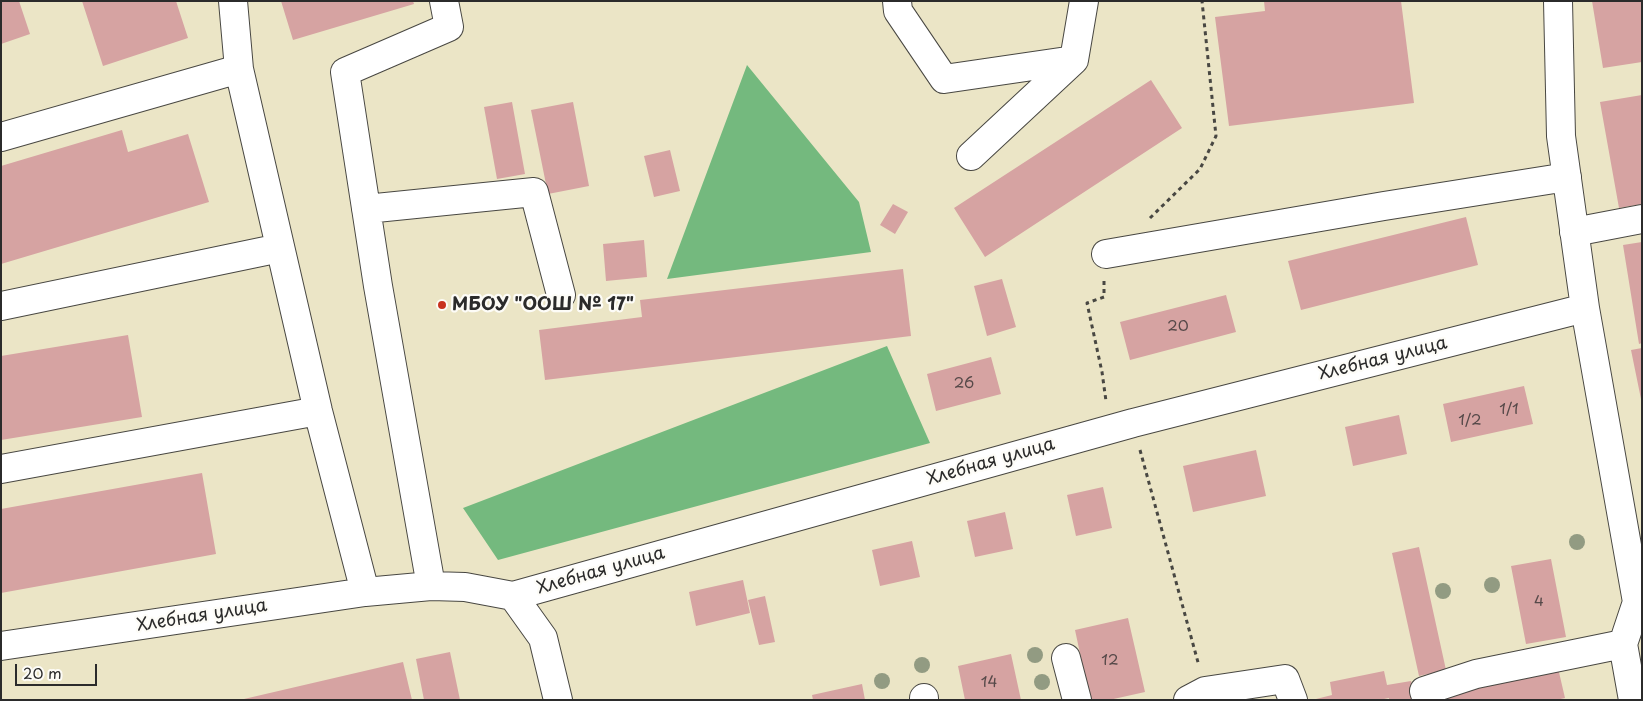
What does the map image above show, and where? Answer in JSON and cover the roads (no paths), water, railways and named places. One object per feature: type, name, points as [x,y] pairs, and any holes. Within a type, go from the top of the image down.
[{"type":"street","points":[[233,1],[239,69],[318,411],[365,592]]},
{"type":"street","points":[[431,586],[401,420],[345,72],[449,27],[444,1]]},
{"type":"street","points":[[897,1],[898,11],[944,78],[1074,60]]},
{"type":"street","points":[[971,156],[1074,60],[1084,1]]},
{"type":"street","points":[[1558,1],[1561,136],[1585,308],[1639,602],[1623,644],[1633,700]]},
{"type":"street","points":[[1,137],[239,69]]},
{"type":"street","points":[[1106,254],[1384,206],[1567,177]]},
{"type":"street","points":[[366,209],[534,192],[561,295]]},
{"type":"street","points":[[1574,232],[1642,219]]},
{"type":"street","points":[[1,306],[280,248]]},
{"type":"street","name":"Хлебная улица","points":[[1,646],[365,592],[431,586],[465,587],[513,596],[1133,423],[1585,308]]},
{"type":"street","points":[[1,468],[318,411]]},
{"type":"street","points":[[513,596],[543,638],[558,700]]},
{"type":"street","points":[[1426,700],[1424,691],[1476,674],[1623,644]]},
{"type":"street","points":[[1066,658],[1077,700]]},
{"type":"street","points":[[1196,696],[1285,679],[1293,700]]},
{"type":"place","name":"МБОУ \"ООШ № 17\"","points":[[442,305]]}]
